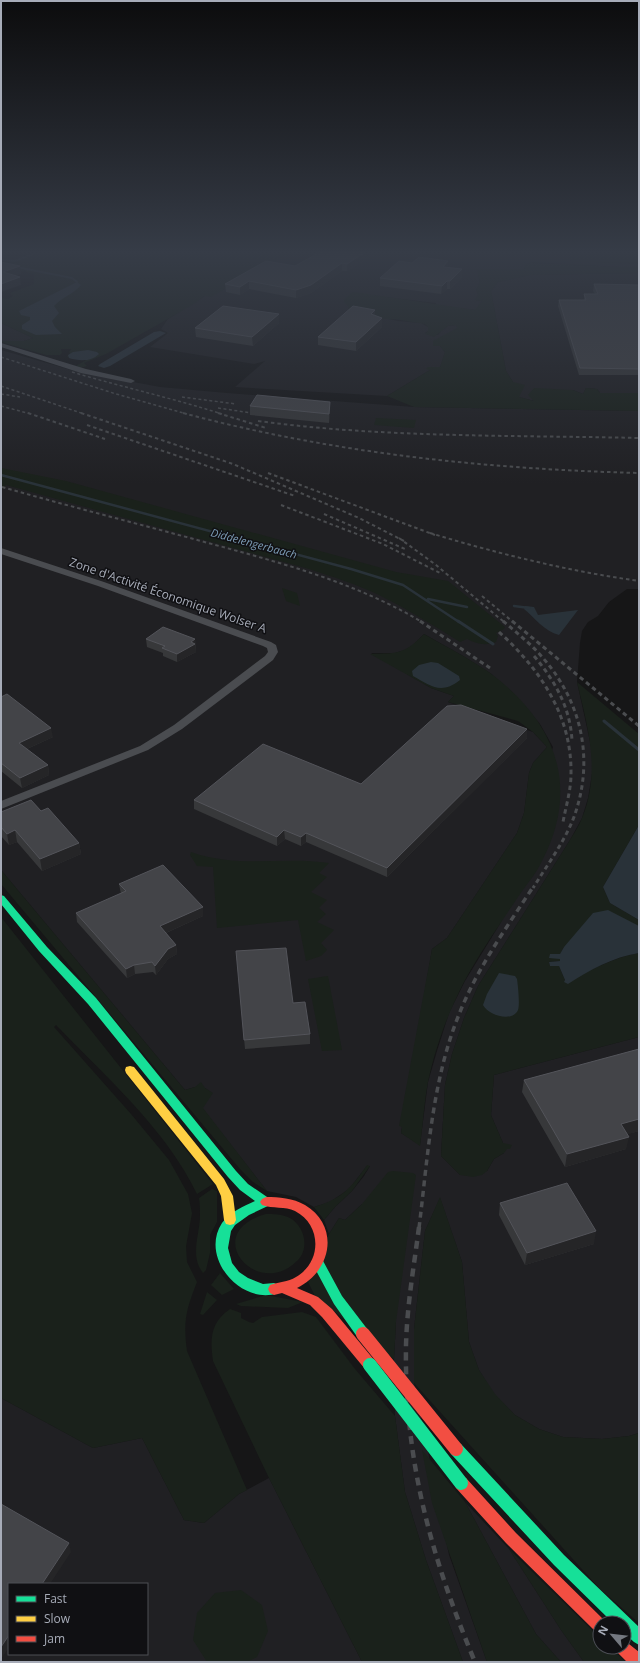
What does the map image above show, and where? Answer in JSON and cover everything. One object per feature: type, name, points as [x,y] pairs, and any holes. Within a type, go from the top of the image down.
[{"type":"main road","points":[[1,898],[43,949],[92,1001],[232,1174],[244,1187],[266,1202]]},
{"type":"main road","points":[[43,949],[71,992]]},
{"type":"main road","points":[[123,1060],[220,1182],[227,1196],[230,1220]]},
{"type":"main road","points":[[266,1202],[279,1202],[293,1205],[305,1211],[314,1220],[320,1231],[323,1242],[322,1252],[318,1263],[310,1274],[298,1282],[284,1288],[269,1289],[254,1287],[239,1281],[228,1270],[221,1256],[220,1244],[223,1231],[230,1220],[240,1211],[252,1205],[266,1202]]},
{"type":"main road","points":[[318,1263],[330,1289],[341,1306],[456,1449],[528,1528],[594,1596],[615,1615]]},
{"type":"main road","points":[[284,1288],[314,1301],[328,1313],[462,1483],[511,1538],[592,1618]]},
{"type":"main road","points":[[631,1655],[638,1662]]},
{"type":"street","points":[[1,345],[84,371],[131,381]]},
{"type":"street","name":"Zone d'Activité Économique Wolser A","points":[[1,551],[108,586],[267,644],[272,648],[273,652],[269,658],[178,727],[144,748],[1,805]]},
{"type":"shaded area","points":[[1,329],[13,329],[33,338],[24,341],[1,341]]},
{"type":"shaded area","points":[[13,329],[151,329],[106,354],[84,363],[87,366],[81,368],[76,366],[86,360],[67,357],[71,349],[61,349],[62,353],[60,355],[46,355],[1,342],[24,341],[33,338]]},
{"type":"shaded area","points":[[22,329],[57,329],[62,334],[36,335]]},
{"type":"shaded area","points":[[161,329],[428,329],[428,331],[425,333],[438,335],[444,329],[457,329],[440,346],[445,352],[440,368],[430,370],[387,396],[235,387],[265,361],[254,364],[150,347],[168,333]]},
{"type":"shaded area","points":[[428,329],[445,329],[434,337],[425,334]]},
{"type":"shaded area","points":[[456,329],[498,329],[506,371],[513,382],[525,385],[519,397],[534,401],[528,395],[534,388],[573,390],[583,394],[586,388],[597,389],[600,393],[639,393],[639,411],[414,407],[387,396],[430,370],[426,369],[428,367],[440,367],[445,352],[440,346],[433,346],[433,341]]},
{"type":"shaded area","points":[[498,329],[639,329],[639,393],[600,393],[597,389],[586,388],[583,394],[573,390],[535,401],[518,397],[513,382],[506,371]]},
{"type":"shaded area","points":[[160,331],[166,333],[110,366],[104,368],[98,366],[154,332]]},
{"type":"shaded area","points":[[1,350],[75,371],[160,387],[414,407],[639,411],[639,589],[627,589],[609,602],[598,616],[588,622],[582,631],[580,643],[577,682],[592,751],[592,774],[588,798],[582,818],[570,840],[478,986],[464,1018],[452,1054],[445,1085],[441,1156],[460,1175],[487,1171],[494,1159],[504,1153],[503,1143],[491,1115],[494,1075],[639,1037],[639,1433],[629,1436],[602,1439],[563,1437],[539,1429],[515,1415],[494,1394],[479,1370],[469,1342],[462,1262],[440,1198],[425,1231],[414,1329],[414,1383],[449,1555],[487,1662],[463,1662],[426,1560],[405,1492],[395,1416],[394,1359],[396,1322],[362,1204],[345,1220],[339,1218],[329,1234],[324,1220],[352,1191],[370,1166],[367,1166],[349,1189],[330,1202],[314,1207],[296,1197],[267,1191],[202,1108],[212,1093],[205,1088],[195,1087],[185,1090],[1,870]],"holes":[[[424,634],[490,673],[512,692],[540,724],[553,747],[501,922],[465,981],[449,1013],[428,1082],[420,1145],[401,1133],[432,949],[447,938],[517,833],[524,813],[529,773],[533,763],[547,747],[533,732],[448,702],[454,696],[431,688],[371,653],[395,653],[405,650],[412,646]]]},
{"type":"shaded area","points":[[88,350],[99,354],[89,360],[77,360],[69,358],[68,355],[73,352]]},
{"type":"shaded area","points":[[376,418],[416,420],[414,428],[374,425]]},
{"type":"shaded area","points":[[1,468],[66,481],[396,572],[448,581],[505,627],[496,633],[498,636],[496,642],[481,644],[467,639],[460,642],[420,617],[379,595],[353,584],[309,569],[6,485],[1,490]]},
{"type":"shaded area","points":[[282,588],[297,593],[300,606],[286,601]]},
{"type":"shaded area","points":[[525,606],[534,607],[538,615],[578,610],[559,635],[549,631],[540,624],[524,609]]},
{"type":"shaded area","points":[[424,634],[466,657],[490,673],[512,692],[531,712],[545,734],[555,757],[560,781],[559,807],[554,833],[540,866],[490,938],[464,982],[447,1018],[434,1056],[428,1082],[420,1146],[401,1133],[402,1127],[399,1126],[432,949],[447,938],[517,833],[524,813],[529,773],[533,763],[547,747],[533,732],[518,721],[448,702],[454,696],[431,688],[370,654],[400,652],[411,646]]},
{"type":"shaded area","points":[[431,662],[438,663],[459,676],[460,680],[453,685],[442,688],[431,686],[413,676],[412,671],[419,665]]},
{"type":"shaded area","points":[[577,682],[639,734],[639,825],[603,887],[610,903],[639,920],[639,926],[637,925],[564,947],[560,955],[560,961],[549,962],[550,966],[559,966],[565,980],[611,961],[639,953],[639,1037],[494,1075],[491,1115],[503,1143],[512,1145],[510,1149],[507,1149],[504,1153],[494,1159],[487,1171],[482,1175],[473,1177],[460,1175],[441,1156],[445,1085],[452,1054],[464,1018],[478,986],[578,827],[588,801],[592,767],[591,750]]},
{"type":"shaded area","points":[[639,825],[639,920],[610,903],[603,887]]},
{"type":"shaded area","points":[[191,852],[226,860],[312,861],[329,863],[319,873],[327,877],[311,892],[327,900],[319,908],[326,914],[317,922],[334,930],[321,943],[327,950],[321,956],[306,961],[298,920],[217,928],[213,867],[197,866],[190,855]]},
{"type":"shaded area","points":[[1,870],[185,1090],[195,1087],[201,1082],[205,1088],[213,1093],[203,1108],[267,1191],[253,1182],[240,1169],[1,884]]},
{"type":"shaded area","points":[[608,910],[639,926],[639,953],[611,961],[568,984],[564,982],[565,980],[559,966],[550,966],[549,962],[560,961],[560,959],[549,958],[550,954],[560,954],[564,947],[593,913]]},
{"type":"shaded area","points":[[1,917],[213,1184],[197,1194],[169,1147],[152,1125],[56,1025],[54,1027],[131,1114],[169,1160],[188,1194],[192,1213],[186,1246],[187,1262],[197,1282],[186,1316],[185,1332],[187,1351],[247,1490],[239,1494],[204,1523],[184,1520],[142,1438],[93,1448],[1,1398]]},
{"type":"shaded area","points":[[499,973],[515,976],[517,979],[519,1007],[515,1014],[511,1016],[500,1016],[490,1012],[483,1005],[487,994]]},
{"type":"shaded area","points":[[328,976],[342,1050],[322,1051],[308,979]]},
{"type":"shaded area","points":[[367,1165],[370,1166],[352,1191],[324,1220],[314,1207],[324,1204],[345,1192]]},
{"type":"shaded area","points":[[388,1172],[413,1173],[416,1175],[396,1322],[394,1359],[315,1296],[308,1282],[329,1234],[339,1218],[345,1220],[362,1204]]},
{"type":"shaded area","points":[[212,1189],[217,1191],[217,1222],[210,1235],[210,1253],[206,1270],[203,1273],[199,1267],[196,1253],[200,1217],[199,1198]]},
{"type":"shaded area","points":[[440,1197],[462,1262],[469,1342],[479,1370],[495,1394],[515,1415],[539,1429],[563,1437],[602,1439],[629,1436],[639,1433],[639,1623],[632,1617],[632,1615],[630,1615],[599,1588],[414,1383],[414,1329],[425,1231]]},
{"type":"shaded area","points":[[266,1214],[275,1214],[290,1218],[299,1226],[304,1237],[304,1249],[302,1255],[298,1260],[282,1271],[267,1273],[252,1269],[242,1260],[236,1248],[237,1235],[246,1223]]},
{"type":"shaded area","points":[[220,1273],[234,1289],[222,1295],[211,1285]]},
{"type":"shaded area","points":[[207,1292],[217,1300],[203,1315],[200,1314]]},
{"type":"shaded area","points":[[266,1295],[303,1302],[288,1308],[241,1306],[236,1304]]},
{"type":"shaded area","points":[[230,1309],[241,1313],[241,1318],[253,1323],[262,1317],[302,1312],[316,1317],[355,1369],[395,1416],[405,1492],[426,1560],[463,1662],[362,1662],[269,1478],[213,1361],[213,1332],[218,1320]]},
{"type":"shaded area","points":[[1,1398],[93,1448],[142,1438],[184,1520],[204,1523],[239,1494],[269,1478],[362,1662],[1,1662]]},
{"type":"shaded area","points":[[422,1450],[465,1502],[536,1634],[561,1662],[487,1662],[432,1503]]},
{"type":"shaded area","points":[[465,1502],[509,1549],[561,1630],[584,1662],[561,1662],[536,1634]]},
{"type":"shaded area","points":[[509,1549],[592,1630],[592,1655],[619,1655],[626,1662],[584,1662],[561,1630]]},
{"type":"shaded area","points":[[241,1590],[262,1605],[268,1631],[257,1657],[247,1662],[207,1662],[193,1640],[197,1613],[215,1593]]},
{"type":"building","points":[[199,329],[262,329],[252,337]]},
{"type":"building","points":[[327,329],[371,329],[356,342],[318,337]]},
{"type":"building","points":[[568,329],[639,329],[639,369],[580,368]]},
{"type":"building","points":[[257,395],[330,402],[329,414],[250,406]]},
{"type":"building","points":[[163,627],[195,639],[191,642],[195,644],[177,654],[162,648],[165,646],[146,639]]},
{"type":"building","points":[[7,694],[51,728],[19,743],[48,765],[20,778],[1,763],[1,697]]},
{"type":"building","points":[[461,705],[527,729],[387,868],[306,833],[301,837],[284,830],[277,837],[194,800],[263,744],[361,784],[447,706]]},
{"type":"building","points":[[31,800],[41,811],[48,808],[79,843],[40,859],[15,830],[7,834],[1,827],[1,812]]},
{"type":"building","points":[[163,865],[203,907],[160,926],[176,945],[168,949],[155,966],[152,962],[134,965],[126,969],[76,913],[126,891],[119,884]]},
{"type":"building","points":[[286,948],[293,1003],[305,1002],[310,1034],[244,1040],[236,951]]},
{"type":"building","points":[[639,1049],[639,1119],[621,1124],[629,1137],[567,1154],[524,1080]]},
{"type":"building","points":[[567,1183],[596,1231],[527,1253],[500,1203]]},
{"type":"building","points":[[1,1504],[69,1543],[43,1583],[8,1583],[8,1636],[1,1647]]},
{"type":"waterway","name":"Diddelengerbaach","points":[[1,475],[351,569],[403,585],[459,622]]},
{"type":"waterway","points":[[428,599],[467,607]]},
{"type":"waterway","points":[[514,606],[529,608]]},
{"type":"waterway","name":"Diddelengerbaach","points":[[458,621],[493,644]]},
{"type":"waterway","name":"Diddelengerbaach","points":[[604,721],[639,750]]},
{"type":"railway","points":[[1,357],[113,393],[187,414]]},
{"type":"railway","points":[[72,372],[222,414]]},
{"type":"railway","points":[[1,386],[84,414]]},
{"type":"railway","points":[[1,394],[20,397]]},
{"type":"railway","points":[[182,397],[236,404]]},
{"type":"railway","points":[[1,406],[31,414]]},
{"type":"railway","points":[[218,408],[252,413]]},
{"type":"railway","points":[[81,413],[233,464],[359,518],[401,539]]},
{"type":"railway","points":[[183,413],[187,414]]},
{"type":"railway","points":[[218,413],[266,428]]},
{"type":"railway","points":[[31,414],[105,439]]},
{"type":"railway","points":[[187,414],[295,439],[352,449],[466,463],[524,468],[639,473]]},
{"type":"railway","points":[[258,421],[400,433],[639,438]]},
{"type":"railway","points":[[87,425],[295,496]]},
{"type":"railway","points":[[268,473],[435,535]]},
{"type":"railway","points":[[2,487],[286,565],[369,595],[422,622]]},
{"type":"railway","points":[[281,505],[383,544],[442,574]]},
{"type":"railway","points":[[324,514],[405,549]]},
{"type":"railway","points":[[430,533],[534,561],[639,581]]},
{"type":"railway","points":[[401,539],[436,565],[504,622]]},
{"type":"railway","points":[[482,596],[513,622]]},
{"type":"railway","points":[[420,621],[490,668]]},
{"type":"railway","points":[[503,621],[534,648],[557,676],[568,695],[582,736],[584,757],[583,779],[579,801],[568,831],[533,888]]},
{"type":"railway","points":[[512,621],[639,726]]},
{"type":"railway","points":[[499,632],[514,646],[540,678],[551,695],[566,733],[570,753],[571,780],[563,822]]},
{"type":"railway","points":[[534,656],[549,675],[565,706],[571,728],[572,740]]},
{"type":"railway","points":[[419,1228],[432,1118],[443,1064],[451,1038],[460,1012],[475,979],[533,887]]},
{"type":"railway","points":[[419,1227],[411,1286],[406,1345],[407,1387],[415,1468],[433,1546],[459,1623],[475,1662]]},
{"type":"traffic: fast","points":[[1,898],[43,949],[92,1001],[232,1174],[244,1187],[266,1202]]},
{"type":"traffic: fast","points":[[266,1202],[245,1211],[231,1221],[225,1230],[221,1248],[223,1258],[228,1267],[243,1282],[253,1287],[274,1289]]},
{"type":"traffic: fast","points":[[318,1263],[338,1300],[363,1334]]},
{"type":"traffic: fast","points":[[370,1365],[461,1483]]},
{"type":"traffic: fast","points":[[456,1449],[559,1560],[616,1615]]},
{"type":"traffic: fast","points":[[632,1630],[639,1637]]},
{"type":"traffic: slow","points":[[130,1070],[220,1182],[227,1196],[230,1220]]},
{"type":"traffic: jam","points":[[266,1202],[280,1202],[302,1209],[312,1218],[319,1229],[322,1240],[318,1262],[311,1272],[301,1280],[289,1286],[274,1289]]},
{"type":"traffic: jam","points":[[284,1288],[314,1301],[327,1313],[370,1365]]},
{"type":"traffic: jam","points":[[363,1334],[456,1449]]},
{"type":"traffic: jam","points":[[461,1483],[511,1538],[592,1618]]},
{"type":"traffic: jam","points":[[631,1655],[638,1662]]}]
